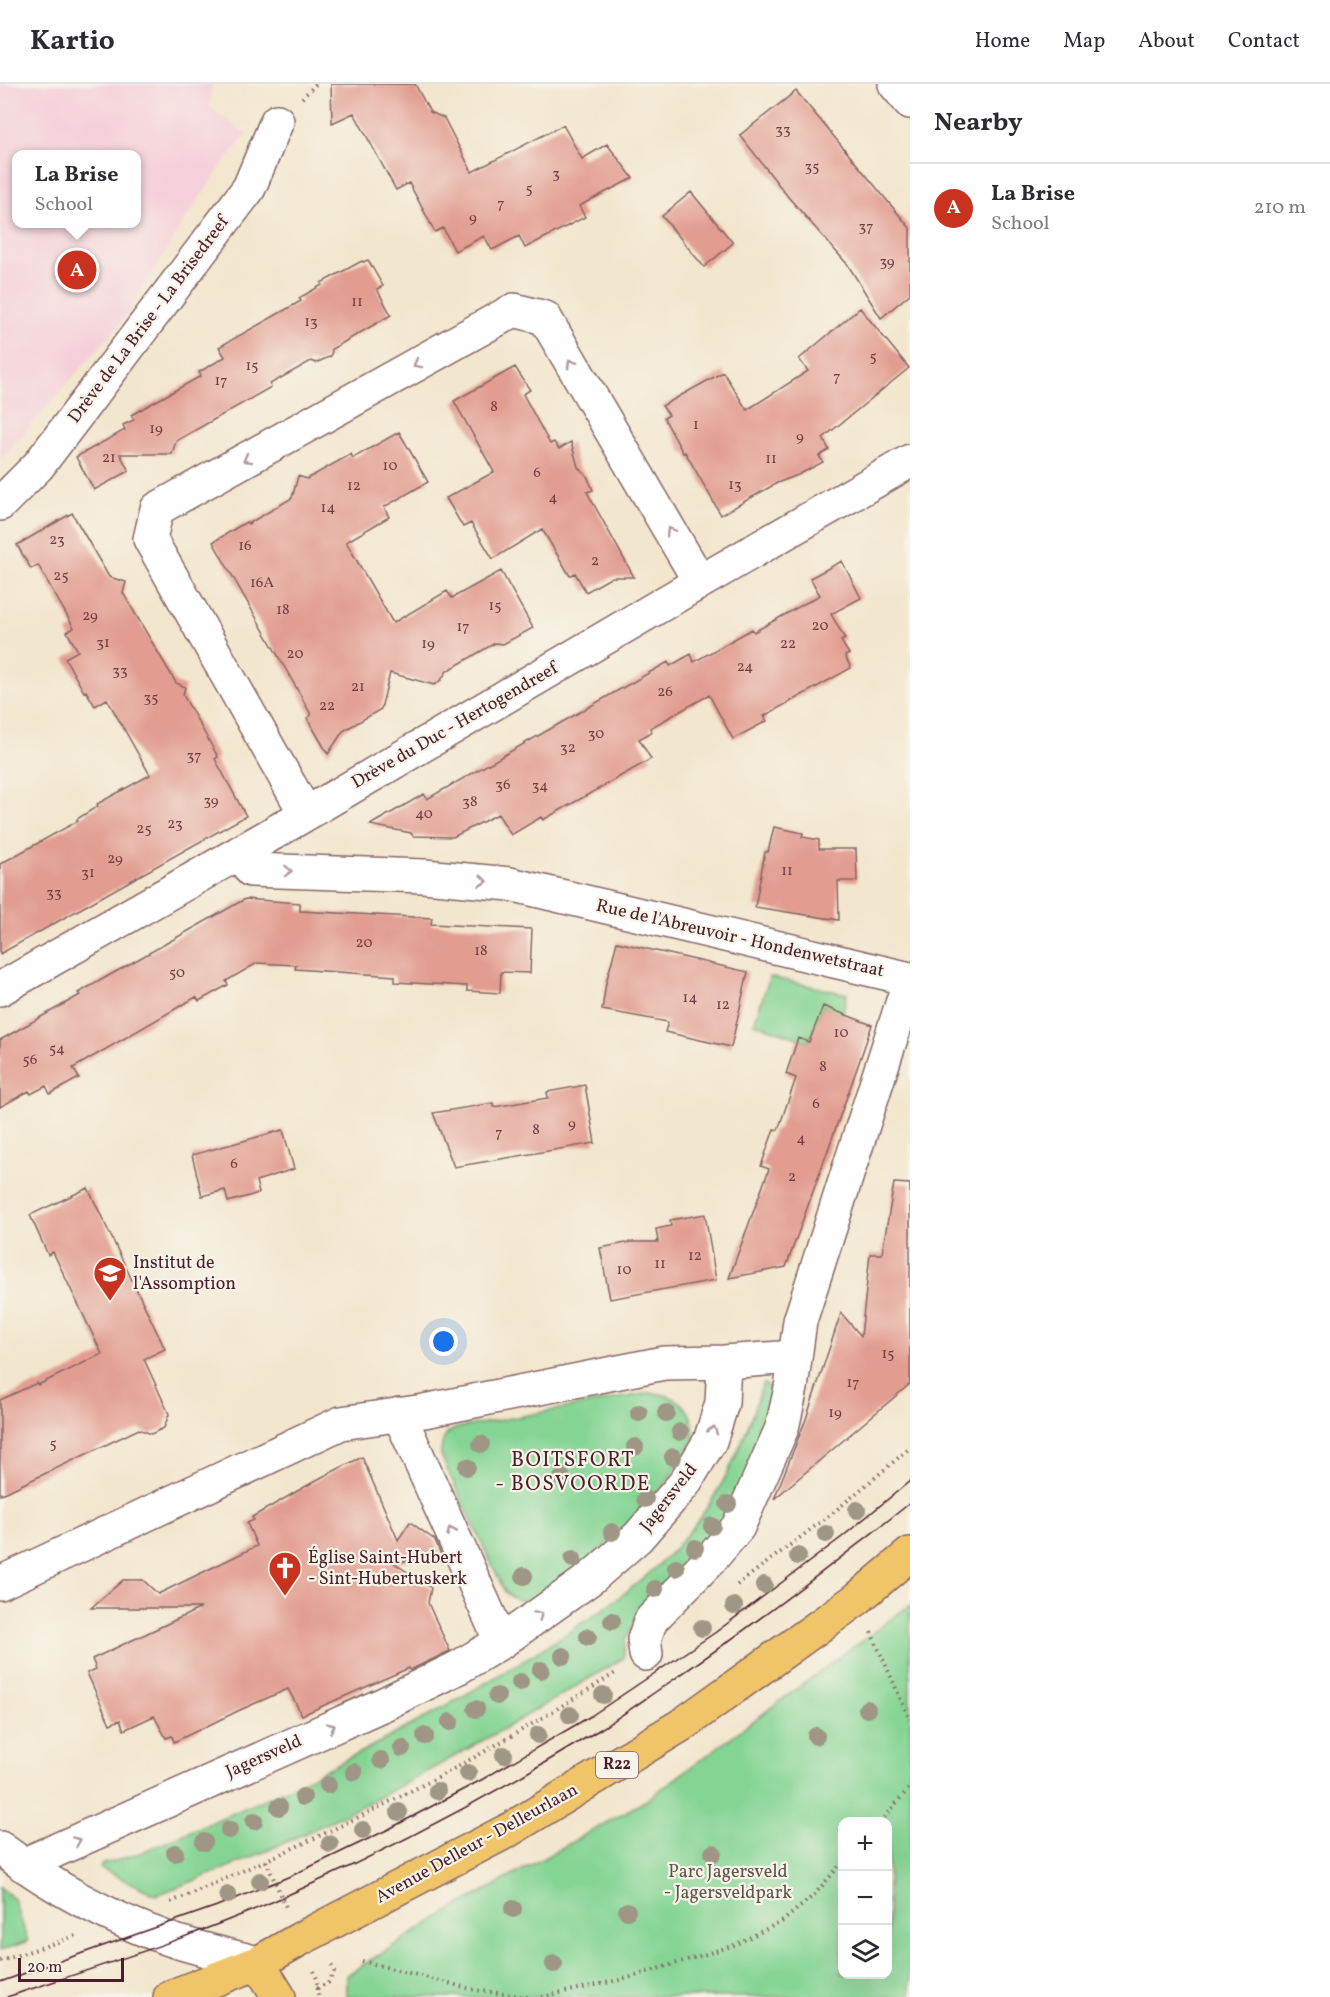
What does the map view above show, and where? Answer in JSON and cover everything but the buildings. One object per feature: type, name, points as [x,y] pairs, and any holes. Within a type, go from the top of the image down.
[{"type":"main road","name":"Avenue Delleur - Delleurlaan","points":[[170,1997],[258,1963],[509,1830],[683,1725],[857,1599],[910,1554]]},
{"type":"main road","points":[[258,1963],[279,1997]]},
{"type":"street","points":[[895,84],[910,102]]},
{"type":"street","name":"Drève de La Brise - La Brisedreef","points":[[0,504],[38,466],[249,188],[277,121]]},
{"type":"street","points":[[306,813],[150,539],[157,509],[514,310],[544,318],[700,582]]},
{"type":"street","name":"Drève du Duc - Hertogendreef","points":[[0,989],[910,462]]},
{"type":"street","name":"Rue de l'Abreuvoir - Hondenwetstraat","points":[[240,852],[251,870],[424,876],[510,884],[910,979],[800,1321],[782,1428],[738,1527],[711,1559],[651,1620],[644,1639],[646,1654]]},
{"type":"street","points":[[0,1583],[341,1423],[664,1363],[794,1357]]},
{"type":"street","name":"Jagersveld","points":[[12,1857],[384,1704],[459,1667],[501,1642],[591,1578],[638,1537],[684,1484],[710,1441],[722,1402],[724,1362]]},
{"type":"street","points":[[399,1414],[501,1642]]},
{"type":"street","points":[[12,1857],[101,1911],[146,1931],[258,1963]]},
{"type":"path","points":[[731,1590],[834,1512],[910,1448]]},
{"type":"path","points":[[871,1632],[910,1720]]},
{"type":"path","points":[[172,1902],[283,1854],[417,1789],[536,1722],[646,1654]]},
{"type":"path","points":[[884,1817],[910,1787]]},
{"type":"path","points":[[542,1997],[628,1978],[732,1946],[783,1921],[814,1895],[838,1869]]},
{"type":"path","points":[[0,1961],[84,1934]]},
{"type":"path","points":[[362,1961],[475,1990],[528,1997]]},
{"type":"path","points":[[312,1990],[328,1983],[334,1972],[330,1962]]},
{"type":"path","points":[[317,1979],[318,1997]]},
{"type":"shaded area","points":[[0,84],[212,84],[209,107],[247,134],[225,161],[186,218],[122,322],[0,459]]},
{"type":"green space","points":[[770,977],[847,994],[843,1014],[823,1006],[809,1042],[754,1023]]},
{"type":"green space","points":[[763,1383],[769,1387],[773,1414],[741,1503],[632,1627],[626,1638],[623,1658],[510,1725],[395,1788],[278,1846],[218,1872],[156,1895],[100,1868],[102,1864],[143,1852],[252,1805],[370,1748],[521,1662],[622,1595],[674,1549],[705,1511],[738,1451]]},
{"type":"green space","points":[[648,1393],[669,1396],[684,1405],[692,1420],[693,1430],[693,1441],[652,1505],[591,1559],[535,1598],[519,1600],[508,1595],[441,1456],[442,1443],[446,1436],[457,1428]]},
{"type":"green space","name":"Parc Jagersveld - Jagersveldpark","points":[[910,1605],[910,1997],[347,1997],[347,1975],[444,1914],[645,1801]]},
{"type":"green space","points":[[0,1887],[14,1899],[28,1941],[0,1951]]},
{"type":"tram line","points":[[0,1982],[217,1906],[293,1875],[389,1829],[483,1779],[591,1716],[716,1632],[842,1537],[910,1481]]},
{"type":"tram line","points":[[7,1997],[156,1947],[265,1905],[377,1853],[489,1794],[599,1730],[696,1664],[789,1597],[910,1503]]},
{"type":"place","name":"La Brise","points":[[77,270]]},
{"type":"place","name":"Institut de l'Assomption","points":[[110,1302]]},
{"type":"place","name":"Église Saint-Hubert - Sint-Hubertuskerk","points":[[285,1597]]},
{"type":"district","name":"BOITSFORT - BOSVOORDE","points":[[573,1472]]}]
